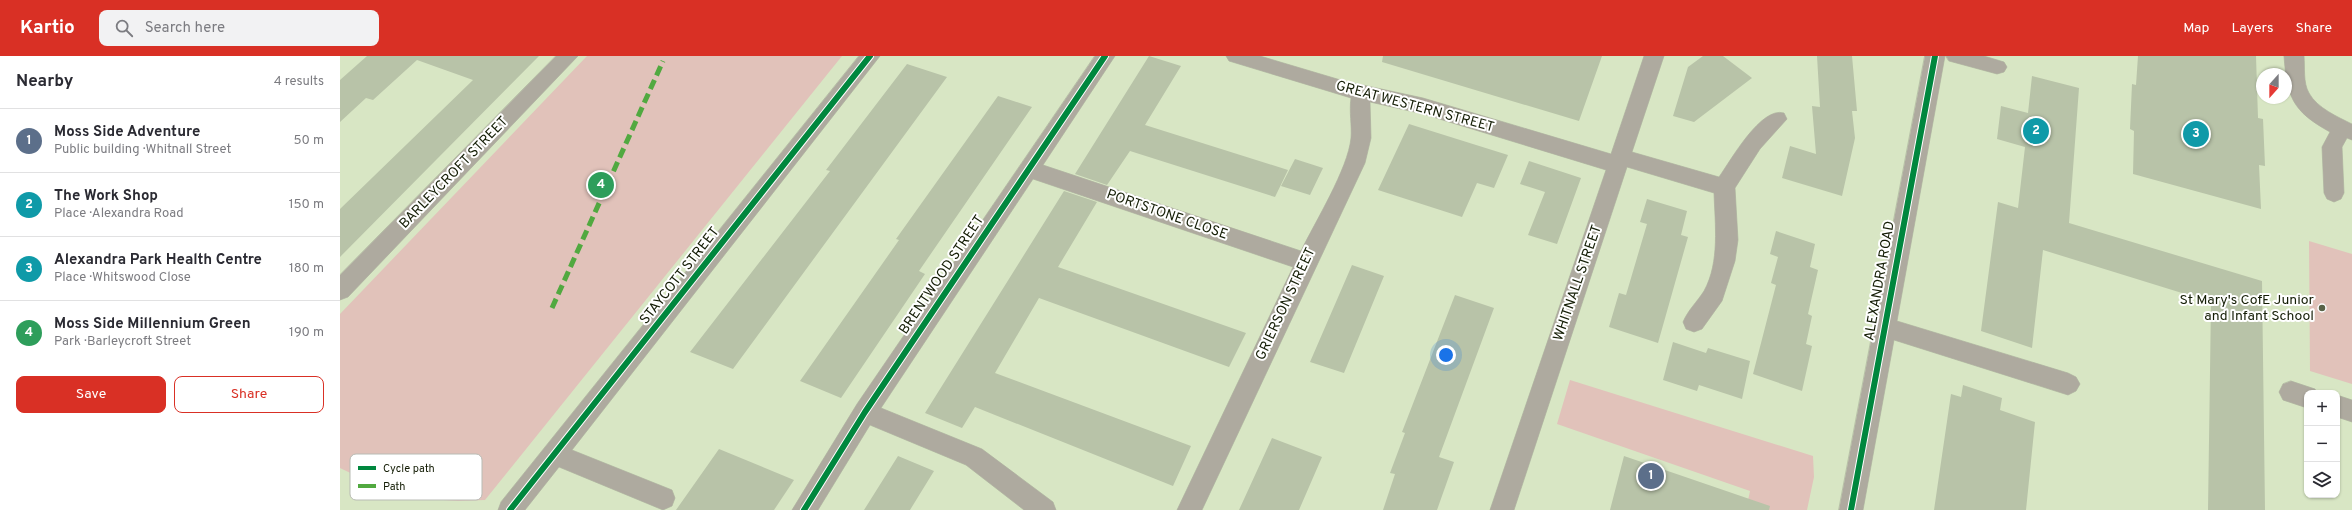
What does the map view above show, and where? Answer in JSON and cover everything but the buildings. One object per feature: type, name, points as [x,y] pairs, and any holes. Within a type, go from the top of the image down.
[{"type":"street","name":"BARLEYCROFT STREET","points":[[340,290],[568,56]]},
{"type":"street","name":"STAYCOTT STREET","points":[[510,510],[870,56]]},
{"type":"street","name":"BRENTWOOD STREET","points":[[804,510],[864,412],[1105,56]]},
{"type":"street","name":"GREAT WESTERN STREET","points":[[1236,56],[1362,93],[1423,106],[1619,161],[1724,187]]},
{"type":"street","name":"WHITNALL STREET","points":[[1502,510],[1654,56]]},
{"type":"street","name":"ALEXANDRA ROAD","points":[[1850,510],[1935,56]]},
{"type":"street","points":[[1956,56],[1997,67]]},
{"type":"street","points":[[2294,56],[2295,76],[2300,95],[2317,114],[2347,131],[2332,147],[2334,193]]},
{"type":"street","name":"GRIERSON STREET","points":[[1189,510],[1306,262],[1355,163],[1361,138],[1359,112],[1362,93]]},
{"type":"street","points":[[1694,322],[1714,294],[1724,261],[1727,240],[1724,187],[1753,143],[1777,119]]},
{"type":"street","name":"PORTSTONE CLOSE","points":[[1028,169],[1306,262]]},
{"type":"street","points":[[1885,326],[2068,384]]},
{"type":"street","points":[[2340,407],[2352,411]]},
{"type":"street","points":[[864,412],[974,457],[1044,510]]},
{"type":"street","points":[[554,454],[663,498]]},
{"type":"shaded area","points":[[587,56],[842,56],[485,500],[458,501],[444,500],[482,500],[482,454],[350,454],[350,473],[340,468],[340,314]]},
{"type":"shaded area","points":[[2309,241],[2352,254],[2352,384],[2310,371]]},
{"type":"shaded area","points":[[1570,380],[1813,456],[1814,477],[1807,510],[1746,510],[1750,491],[1557,424]]},
{"type":"marked path","points":[[552,308],[663,61]]},
{"type":"cycle path","points":[[510,510],[870,56]]},
{"type":"cycle path","points":[[804,510],[865,412],[1105,56]]},
{"type":"cycle path","points":[[1851,510],[1935,56]]},
{"type":"place","name":"The Work Shop","points":[[2036,131]]},
{"type":"place","name":"Alexandra Park Health Centre","points":[[2196,134]]},
{"type":"place","name":"Moss Side Millennium Green","points":[[601,185]]},
{"type":"place","name":"St Mary's CofE Junior and Infant School","points":[[2322,308]]},
{"type":"place","name":"Moss Side Adventure","points":[[1651,476]]}]
